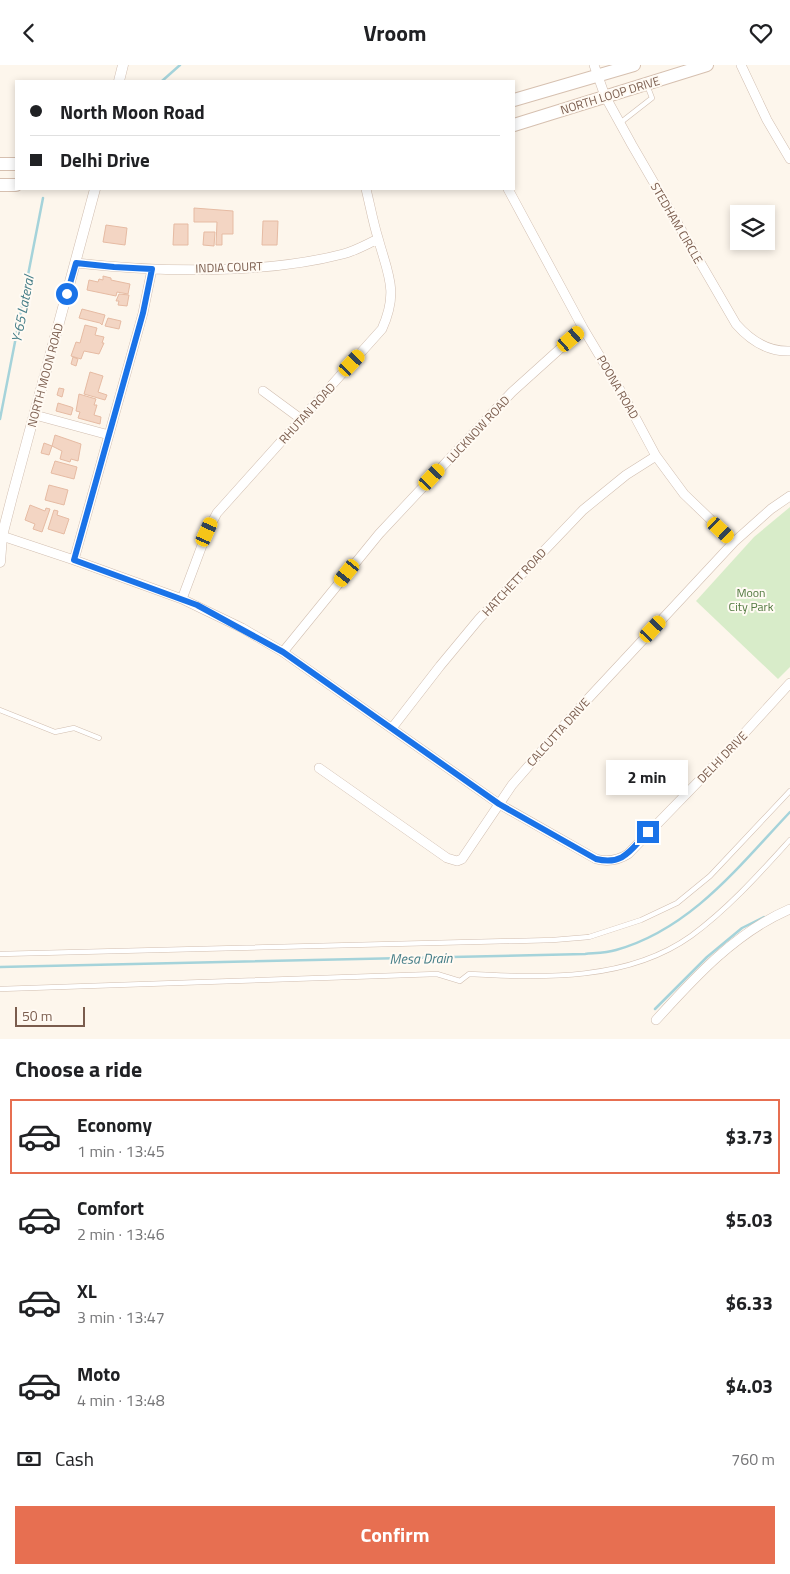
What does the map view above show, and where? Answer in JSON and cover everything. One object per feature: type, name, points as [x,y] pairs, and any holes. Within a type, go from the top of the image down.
[{"type":"main road","name":"NORTH LOOP DRIVE","points":[[515,100],[596,71],[634,65]]},
{"type":"main road","name":"NORTH LOOP DRIVE","points":[[515,125],[707,65]]},
{"type":"main road","points":[[0,164],[15,164]]},
{"type":"main road","points":[[0,185],[15,185]]},
{"type":"street","points":[[119,80],[123,65]]},
{"type":"street","points":[[741,65],[767,120],[790,159]]},
{"type":"street","name":"STEDHAM CIRCLE","points":[[596,71],[605,96],[736,324],[748,337],[763,346],[775,350],[790,351]]},
{"type":"street","name":"NORTH MOON ROAD","points":[[0,562],[2,537],[95,190]]},
{"type":"street","name":"RHUTAN ROAD","points":[[182,599],[207,532],[217,513],[378,335],[388,315],[391,293],[388,271],[366,190]]},
{"type":"street","name":"POONA ROAD","points":[[509,190],[656,456],[684,494],[734,542]]},
{"type":"street","name":"INDIA COURT","points":[[76,263],[152,269],[242,269],[344,254],[378,239]]},
{"type":"street","points":[[74,560],[143,313],[152,269]]},
{"type":"street","name":"LUCKNOW ROAD","points":[[283,652],[379,534],[512,392],[584,328]]},
{"type":"street","points":[[263,391],[301,419]]},
{"type":"street","points":[[35,415],[109,435]]},
{"type":"street","name":"HATCHETT ROAD","points":[[392,728],[474,626],[583,510],[611,485],[656,456]]},
{"type":"street","name":"CALCUTTA DRIVE","points":[[319,768],[452,860],[457,861],[465,857],[512,785],[572,716],[734,542],[771,509],[790,496]]},
{"type":"street","name":"DELHI DRIVE","points":[[2,537],[74,560],[182,599],[234,624],[283,652],[499,804],[596,859],[604,861],[623,858],[633,849],[729,751],[790,683]]},
{"type":"street","points":[[656,1020],[680,993],[727,949],[763,923],[790,909]]},
{"type":"lane","points":[[620,123],[652,98],[647,83]]},
{"type":"lane","points":[[0,710],[55,732],[74,727],[99,738]]},
{"type":"lane","points":[[0,954],[553,940],[589,937],[641,920],[678,903],[710,876],[790,791]]},
{"type":"lane","points":[[0,989],[437,975],[460,981],[470,974],[524,976],[597,972],[628,966],[664,952],[691,936],[748,884],[790,840]]},
{"type":"green space","name":"Moon City Park","points":[[790,507],[790,667],[778,679],[696,601],[754,537]]},
{"type":"building","points":[[194,208],[233,211],[233,234],[222,234],[222,245],[216,245],[217,222],[194,222]]},
{"type":"building","points":[[263,221],[278,221],[277,245],[262,245]]},
{"type":"building","points":[[174,224],[188,224],[188,245],[173,245]]},
{"type":"building","points":[[106,225],[127,228],[125,245],[103,242]]},
{"type":"building","points":[[204,232],[215,232],[214,246],[203,245]]},
{"type":"building","points":[[103,276],[111,278],[111,280],[130,284],[128,294],[117,292],[116,296],[87,290],[89,280],[98,282],[99,279],[103,280]]},
{"type":"building","points":[[119,294],[129,295],[127,306],[118,305],[119,301],[116,301]]},
{"type":"building","points":[[82,309],[105,315],[102,325],[79,318]]},
{"type":"building","points":[[108,318],[121,321],[119,329],[105,326]]},
{"type":"building","points":[[85,325],[97,328],[95,335],[104,337],[102,343],[104,343],[99,354],[84,351],[81,359],[71,356],[76,342],[80,343]]},
{"type":"building","points":[[73,357],[78,359],[76,366],[71,364]]},
{"type":"building","points":[[90,372],[103,376],[98,392],[107,395],[105,400],[84,394]]},
{"type":"building","points":[[59,388],[64,389],[62,397],[57,395]]},
{"type":"building","points":[[79,394],[96,399],[94,405],[97,405],[94,415],[101,417],[100,424],[78,418],[80,412],[76,411]]},
{"type":"building","points":[[58,403],[73,408],[71,415],[56,411]]},
{"type":"building","points":[[55,435],[81,444],[78,461],[71,459],[70,462],[60,459],[62,451],[52,446]]},
{"type":"building","points":[[44,443],[52,446],[49,455],[41,453]]},
{"type":"building","points":[[55,461],[77,467],[74,479],[51,473]]},
{"type":"building","points":[[49,485],[68,490],[64,505],[45,500]]},
{"type":"building","points":[[30,505],[45,511],[46,508],[50,509],[42,532],[33,529],[35,524],[25,520]]},
{"type":"building","points":[[54,510],[58,511],[57,515],[69,519],[64,534],[48,529]]},
{"type":"waterway","name":"Y-65 Lateral","points":[[163,80],[180,65]]},
{"type":"waterway","name":"Y-65 Lateral","points":[[0,419],[43,198]]},
{"type":"waterway","name":"Mesa Drain","points":[[0,967],[585,954],[612,951],[643,940],[668,927],[691,911],[732,874],[790,812]]},
{"type":"waterway","points":[[655,1009],[707,957],[742,928],[764,917]]},
{"type":"route","points":[[67,294],[76,263],[152,269],[143,313],[74,560],[197,605],[242,628],[283,652],[499,804],[596,859],[604,861],[623,858],[628,855],[648,832]]}]
